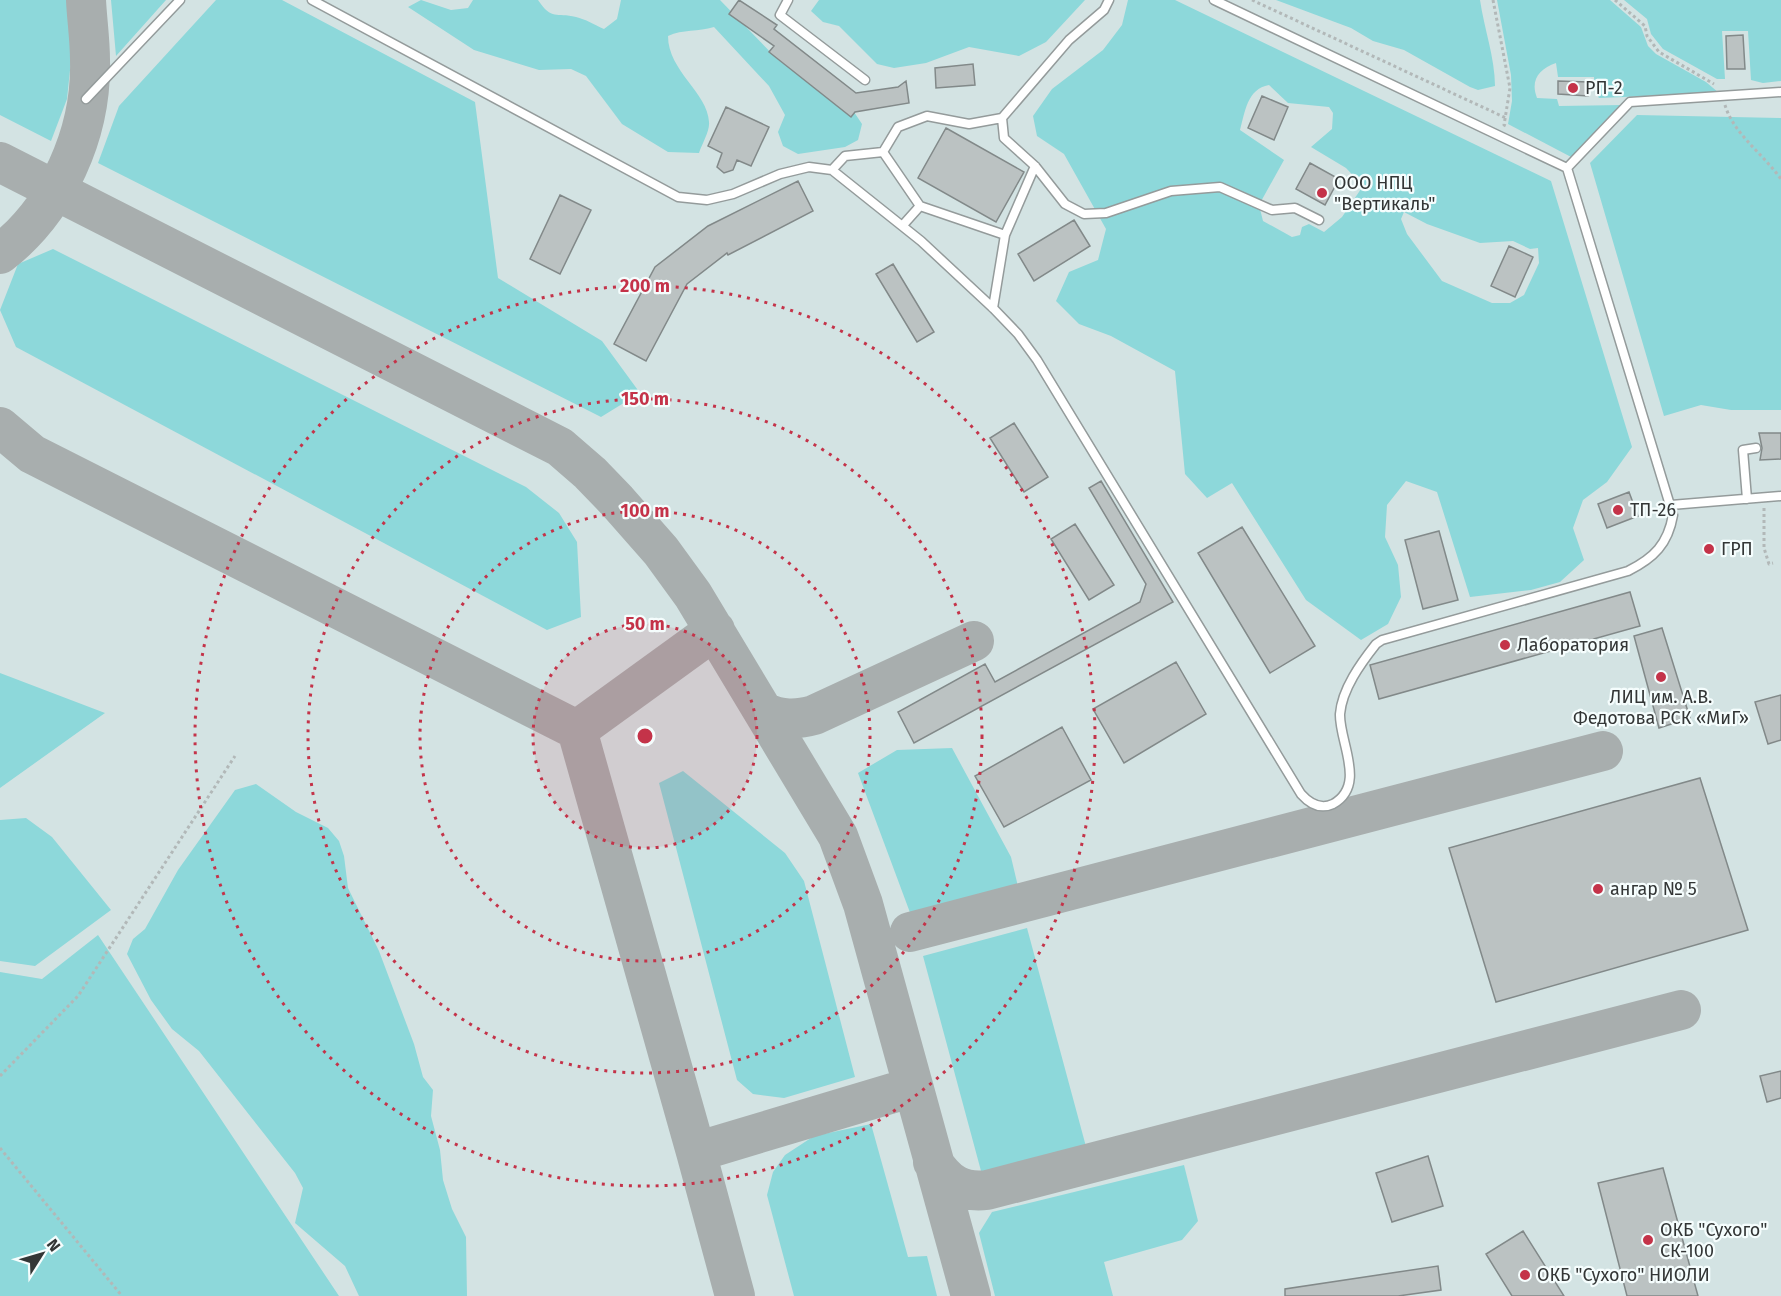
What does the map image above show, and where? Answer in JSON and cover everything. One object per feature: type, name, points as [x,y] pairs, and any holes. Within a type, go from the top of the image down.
[{"type":"lane","points":[[86,99],[180,0]]},
{"type":"lane","points":[[312,0],[678,196],[707,200],[733,194],[809,167],[832,170],[903,225],[1018,334],[1300,794],[1316,805],[1328,806],[1346,793],[1349,783],[1348,754],[1340,714],[1346,693],[1376,644],[1382,640],[1628,571],[1649,560],[1667,538],[1672,515],[1671,505],[1567,168],[1214,0]]},
{"type":"lane","points":[[788,0],[780,15],[865,80]]},
{"type":"lane","points":[[883,152],[898,127],[927,116],[969,124],[1002,118],[1069,40],[1104,10],[1109,0]]},
{"type":"lane","points":[[1567,168],[1630,102],[1781,92]]},
{"type":"lane","points":[[1002,118],[1004,138],[1035,166],[1065,204],[1084,214],[1106,213],[1171,191],[1220,187],[1266,208],[1277,211],[1295,208],[1319,220]]},
{"type":"lane","points":[[832,170],[845,156],[883,152]]},
{"type":"lane","points":[[883,152],[920,206],[1005,235]]},
{"type":"lane","points":[[993,308],[1005,235],[1035,166]]},
{"type":"lane","points":[[903,225],[920,206]]},
{"type":"lane","points":[[1747,499],[1743,450],[1756,448]]},
{"type":"lane","points":[[1671,505],[1781,496]]},
{"type":"path","points":[[1252,0],[1506,118]]},
{"type":"path","points":[[1763,498],[1764,548],[1769,564],[1773,563]]},
{"type":"path","points":[[0,1076],[78,996],[235,756]]},
{"type":"path","points":[[0,1148],[122,1296]]},
{"type":"shaded area","points":[[0,0],[1781,0],[1781,1296],[0,1296]]},
{"type":"shaded area","points":[[0,0],[67,0],[72,51],[67,99],[51,141],[0,115]]},
{"type":"shaded area","points":[[111,0],[166,0],[116,56]]},
{"type":"shaded area","points":[[216,0],[282,0],[475,102],[498,278],[602,341],[640,393],[601,417],[98,163],[119,106]]},
{"type":"shaded area","points":[[421,0],[451,10],[468,8],[473,0],[538,0],[551,13],[579,18],[604,29],[617,19],[621,0],[720,0],[776,58],[840,107],[854,112],[862,124],[858,140],[845,147],[798,154],[783,146],[778,132],[785,115],[769,86],[714,27],[679,32],[668,36],[674,60],[702,101],[707,111],[709,126],[699,153],[668,152],[622,124],[586,76],[571,69],[539,70],[474,50],[408,7]]},
{"type":"shaded area","points":[[819,0],[1085,0],[1046,42],[1019,56],[969,47],[926,63],[894,68],[877,64],[839,26],[823,22],[811,11]]},
{"type":"shaded area","points":[[1128,0],[1175,0],[1551,181],[1632,447],[1607,482],[1583,500],[1573,528],[1584,560],[1560,582],[1531,590],[1470,597],[1437,492],[1406,481],[1387,505],[1385,537],[1398,565],[1401,597],[1388,624],[1361,640],[1306,600],[1232,483],[1207,498],[1185,474],[1175,371],[1111,336],[1079,324],[1056,301],[1069,272],[1098,260],[1106,229],[1064,154],[1037,136],[1033,116],[1052,89],[1103,50],[1122,25]],"holes":[[[1269,85],[1288,103],[1329,107],[1333,113],[1332,129],[1311,147],[1346,168],[1363,186],[1342,217],[1324,232],[1309,224],[1302,227],[1300,235],[1292,237],[1263,221],[1259,205],[1284,160],[1240,130],[1251,96],[1262,87]],[[1404,212],[1427,224],[1480,243],[1513,241],[1530,249],[1538,248],[1539,263],[1524,295],[1510,303],[1492,303],[1442,281],[1407,234],[1401,219]]]},
{"type":"shaded area","points":[[1276,0],[1480,0],[1495,86],[1478,90],[1470,87],[1404,50],[1373,41],[1351,28]]},
{"type":"shaded area","points":[[1497,0],[1610,0],[1641,27],[1648,46],[1656,54],[1706,82],[1719,93],[1599,98],[1595,92],[1594,77],[1558,77],[1556,63],[1550,65],[1535,81],[1537,98],[1557,99],[1559,106],[1623,105],[1573,158],[1508,124],[1512,101],[1511,75]]},
{"type":"shaded area","points":[[1624,0],[1781,0],[1781,81],[1763,83],[1751,80],[1748,31],[1722,31],[1725,79],[1717,79],[1663,49],[1651,34],[1647,19]]},
{"type":"shaded area","points":[[1637,115],[1781,118],[1781,410],[1731,410],[1701,405],[1664,416],[1590,163]]},
{"type":"shaded area","points":[[53,249],[526,487],[559,513],[577,542],[581,617],[547,630],[16,347],[0,310],[18,264]]},
{"type":"shaded area","points":[[0,673],[105,713],[0,788]]},
{"type":"shaded area","points":[[952,748],[1011,857],[1021,899],[915,926],[858,773],[897,750]]},
{"type":"shaded area","points":[[683,771],[785,853],[804,881],[855,1077],[784,1098],[753,1094],[737,1080],[659,783]]},
{"type":"shaded area","points":[[256,784],[296,812],[328,828],[339,841],[344,856],[348,888],[379,951],[414,1044],[423,1077],[433,1090],[431,1116],[440,1150],[443,1180],[452,1209],[466,1237],[467,1296],[359,1296],[345,1266],[295,1223],[303,1188],[295,1173],[199,1051],[172,1029],[151,1000],[127,954],[133,939],[145,929],[178,870],[235,790]]},
{"type":"shaded area","points":[[26,818],[52,837],[111,910],[35,966],[0,961],[0,820]]},
{"type":"shaded area","points":[[1027,928],[1088,1154],[984,1182],[923,956]]},
{"type":"shaded area","points":[[98,935],[339,1296],[0,1296],[0,972],[42,979]]},
{"type":"shaded area","points":[[871,1124],[908,1257],[927,1256],[937,1296],[794,1296],[767,1195],[773,1172],[785,1155],[814,1136]]},
{"type":"shaded area","points":[[1184,1165],[1198,1221],[1182,1240],[1104,1262],[1113,1296],[995,1296],[979,1233],[992,1212]]},
{"type":"building","points":[[739,0],[777,25],[774,29],[856,93],[898,87],[906,81],[909,103],[855,112],[851,117],[769,52],[774,46],[729,14]]},
{"type":"building","points":[[1743,35],[1745,69],[1727,69],[1726,36]]},
{"type":"building","points":[[973,64],[975,85],[936,88],[935,68]]},
{"type":"building","name":"РП-2","points":[[1558,81],[1589,82],[1588,96],[1558,94]]},
{"type":"building","points":[[1262,96],[1288,107],[1274,140],[1248,128]]},
{"type":"building","points":[[726,107],[769,127],[751,166],[737,160],[733,170],[724,173],[717,167],[722,153],[708,146]]},
{"type":"building","points":[[946,128],[1024,172],[996,222],[918,178]]},
{"type":"building","points":[[1310,163],[1339,179],[1325,205],[1296,189]]},
{"type":"building","points":[[798,181],[813,211],[728,255],[727,253],[687,284],[646,361],[614,344],[655,267],[708,226]]},
{"type":"building","points":[[560,195],[591,210],[560,274],[530,259]]},
{"type":"building","points":[[1074,220],[1090,246],[1034,281],[1018,254]]},
{"type":"building","points":[[1509,246],[1533,257],[1515,297],[1491,286]]},
{"type":"building","points":[[893,264],[934,332],[917,342],[876,274]]},
{"type":"building","points":[[1014,423],[1048,477],[1024,492],[990,438]]},
{"type":"building","points":[[1759,433],[1781,433],[1781,459],[1760,460],[1762,448]]},
{"type":"building","points":[[1101,481],[1173,602],[914,743],[898,712],[985,664],[995,682],[1140,602],[1146,584],[1089,488]]},
{"type":"building","name":"ТП-26","points":[[1629,492],[1638,516],[1607,528],[1598,504]]},
{"type":"building","points":[[1075,524],[1114,585],[1089,600],[1051,539]]},
{"type":"building","points":[[1242,527],[1315,646],[1270,673],[1198,553]]},
{"type":"building","points":[[1439,531],[1458,600],[1423,609],[1405,540]]},
{"type":"building","name":"Лаборатория","points":[[1630,592],[1640,626],[1379,699],[1370,665]]},
{"type":"building","name":"ЛИЦ им. А.В. Федотова РСК «МиГ»","points":[[1662,628],[1690,718],[1659,728],[1634,636]]},
{"type":"building","points":[[1176,662],[1206,714],[1124,763],[1093,709]]},
{"type":"building","points":[[1781,695],[1781,740],[1768,744],[1755,702]]},
{"type":"building","points":[[1062,727],[1091,780],[1004,827],[975,776]]},
{"type":"building","name":"ангар № 5","points":[[1700,778],[1748,930],[1496,1002],[1449,848]]},
{"type":"building","points":[[1781,1071],[1781,1098],[1767,1102],[1760,1076]]},
{"type":"building","points":[[1428,1156],[1443,1206],[1392,1222],[1376,1173]]},
{"type":"building","name":"ОКБ \"Сухого\" СК-100","points":[[1663,1168],[1698,1296],[1627,1296],[1598,1183]]},
{"type":"building","name":"ОКБ \"Сухого\" НИОЛИ","points":[[1523,1231],[1564,1296],[1512,1296],[1486,1254]]},
{"type":"building","points":[[1438,1266],[1441,1290],[1398,1296],[1285,1296],[1285,1289]]},
{"type":"taxiway","points":[[0,254],[21,236],[39,215],[68,168],[78,142],[89,87],[90,52],[86,0]]},
{"type":"taxiway","points":[[0,162],[560,447],[590,473],[661,551],[693,595],[838,836],[863,904],[971,1296]]},
{"type":"taxiway","points":[[0,427],[32,454],[577,730],[696,1152],[913,1087]]},
{"type":"taxiway","points":[[577,730],[715,630]]},
{"type":"taxiway","points":[[764,712],[776,717],[789,718],[814,715],[974,641]]},
{"type":"taxiway","points":[[910,932],[1603,751]]},
{"type":"taxiway","points":[[933,1162],[944,1176],[956,1185],[970,1190],[987,1190],[1681,1010]]},
{"type":"taxiway","points":[[696,1152],[735,1296]]},
{"type":"place","name":"РП-2","points":[[1573,88]]},
{"type":"place","name":"ООО НПЦ \"Вертикаль\"","points":[[1322,193]]},
{"type":"place","name":"ТП-26","points":[[1618,510]]},
{"type":"place","name":"ГРП","points":[[1709,549]]},
{"type":"place","name":"Лаборатория","points":[[1505,645]]},
{"type":"place","name":"ЛИЦ им. А.В. Федотова РСК «МиГ»","points":[[1661,677]]},
{"type":"place","name":"ангар № 5","points":[[1598,889]]},
{"type":"place","name":"ОКБ \"Сухого\" СК-100","points":[[1648,1240]]},
{"type":"place","name":"ОКБ \"Сухого\" НИОЛИ","points":[[1525,1275]]}]
